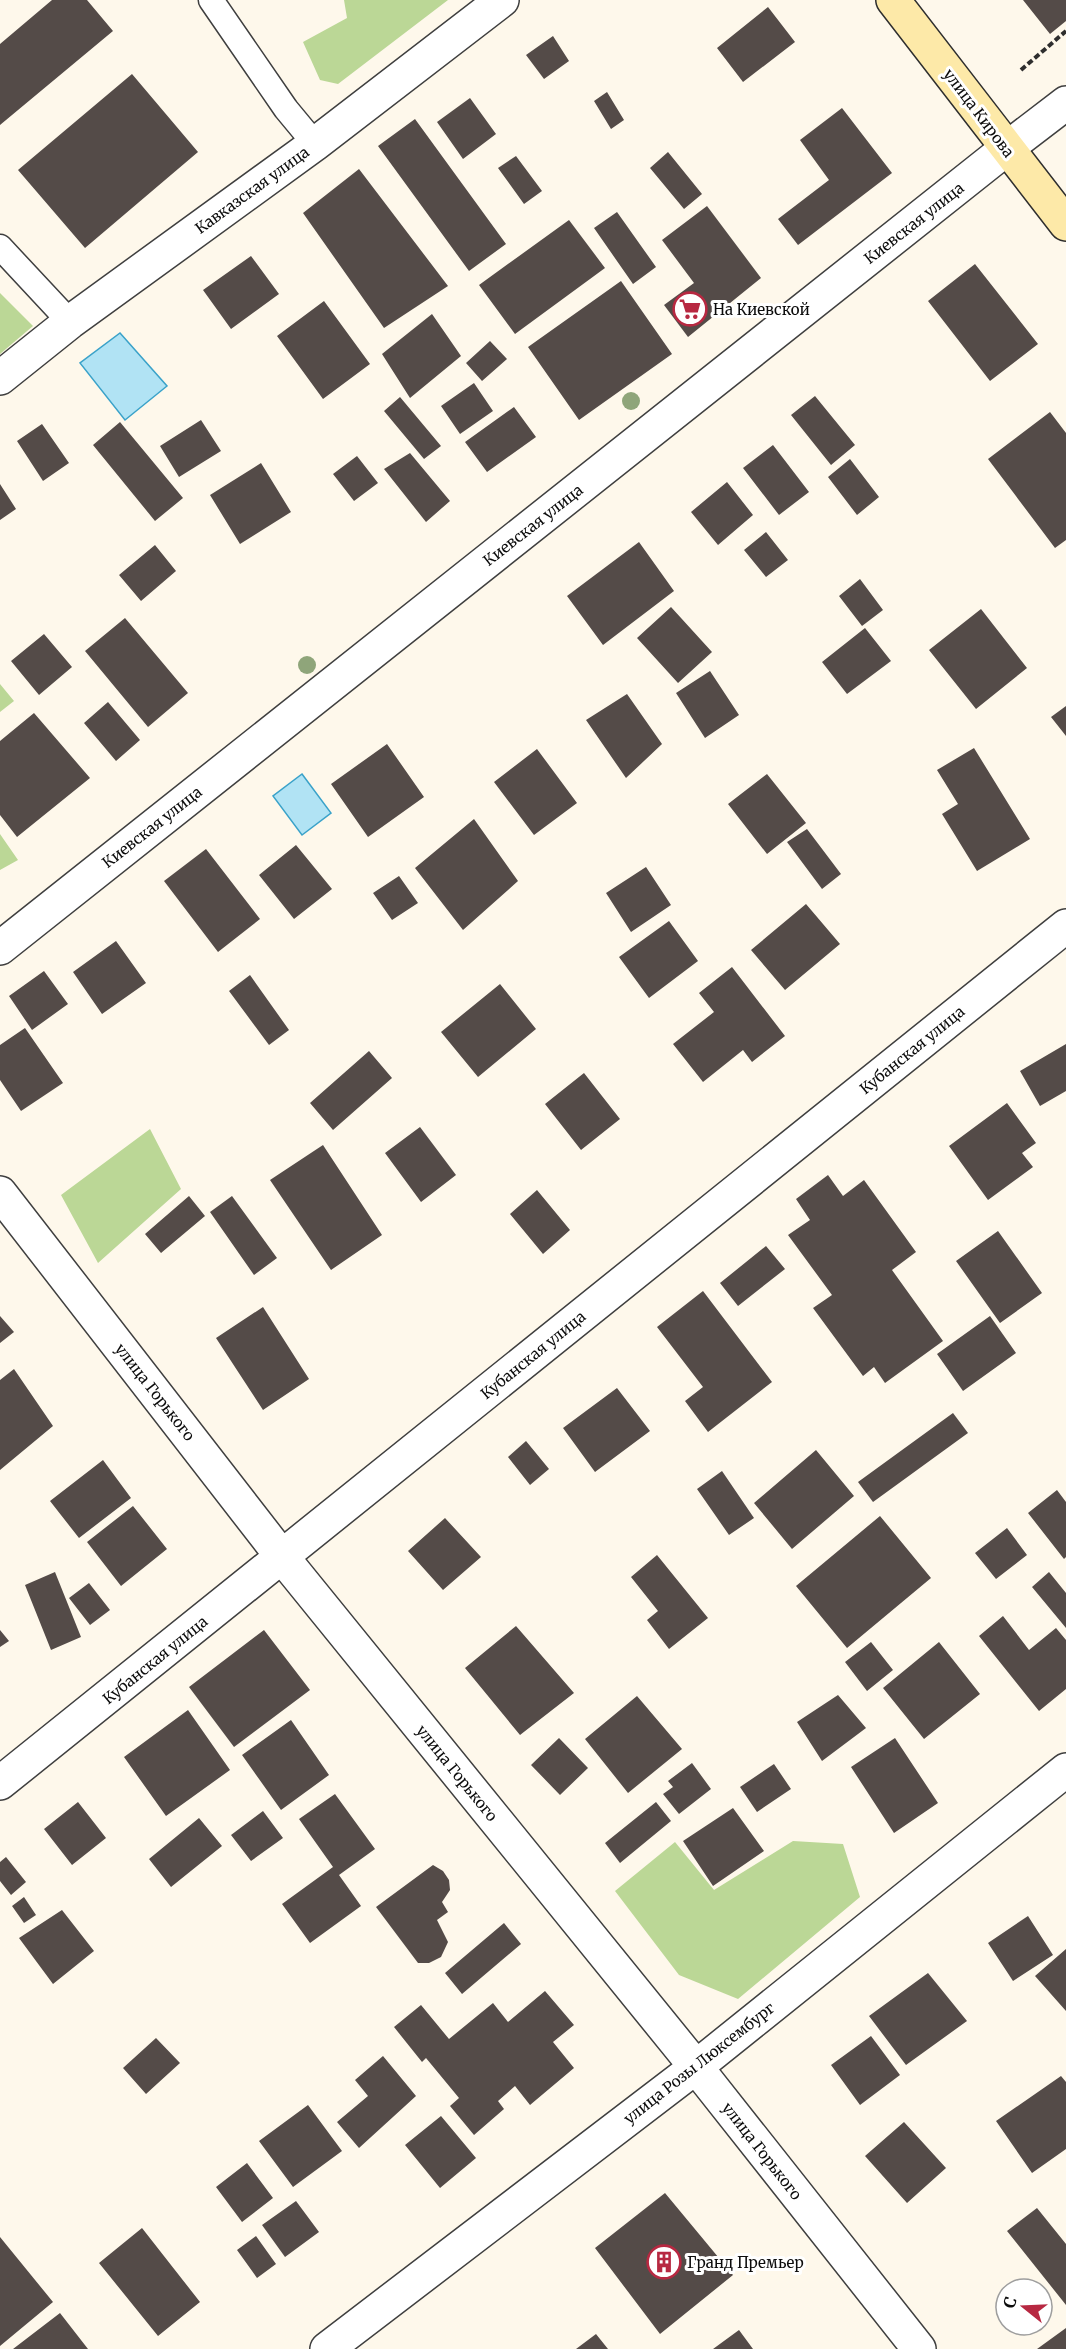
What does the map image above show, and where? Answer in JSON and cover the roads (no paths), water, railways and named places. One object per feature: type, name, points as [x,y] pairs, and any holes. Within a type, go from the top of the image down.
[{"type":"main road","name":"улица Кирова","points":[[893,0],[1066,224]]},
{"type":"street","name":"Кавказская улица","points":[[0,378],[70,322],[315,144],[502,0]]},
{"type":"street","name":"Киевская улица","points":[[0,948],[1066,103]]},
{"type":"street","name":"Кубанская улица","points":[[0,1783],[1066,926]]},
{"type":"street","name":"улица Горького","points":[[0,1193],[282,1558],[696,2067],[920,2349]]},
{"type":"street","name":"улица Розы Люксембург","points":[[327,2349],[696,2067],[1066,1770]]},
{"type":"lane","points":[[211,0],[286,109],[315,144]]},
{"type":"lane","points":[[0,247],[70,322]]},
{"type":"water","points":[[120,333],[167,386],[125,420],[80,363]]},
{"type":"water","points":[[302,774],[331,813],[302,835],[273,796]]},
{"type":"place","name":"На Киевской","points":[[690,309]]},
{"type":"place","name":"Гранд Премьер","points":[[664,2262]]}]
